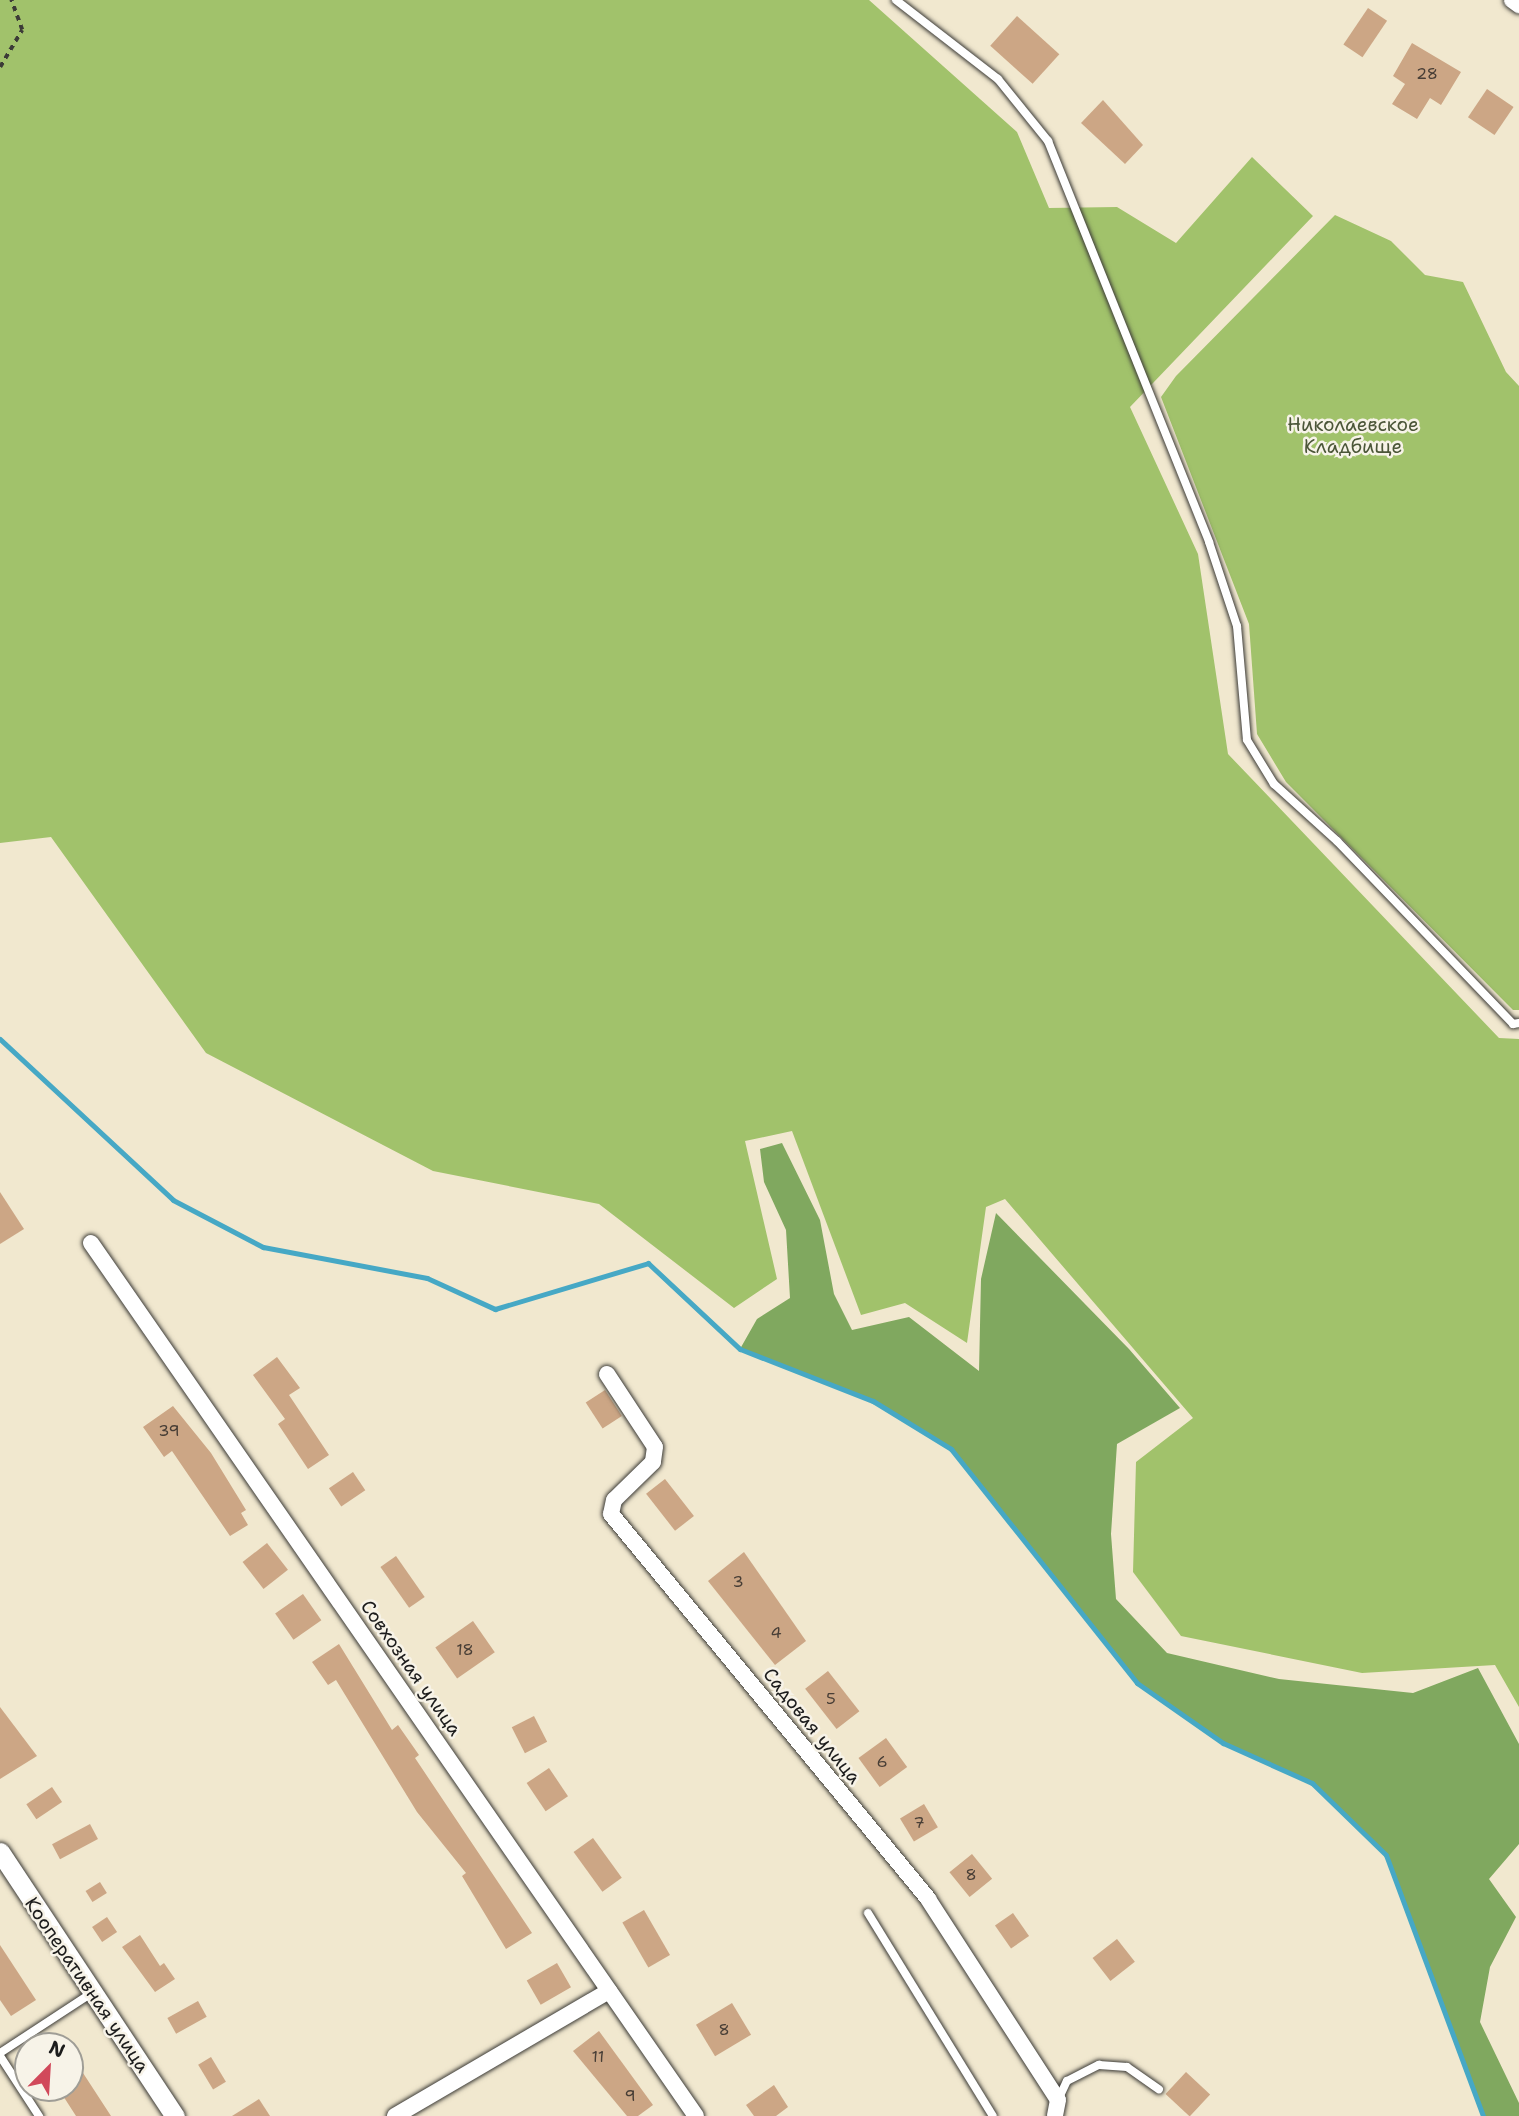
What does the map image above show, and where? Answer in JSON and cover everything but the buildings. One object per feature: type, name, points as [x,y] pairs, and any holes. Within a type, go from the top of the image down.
[{"type":"street","points":[[1512,0],[1519,5]]},
{"type":"street","name":"Совхозная улица","points":[[91,1243],[696,2116]]},
{"type":"street","name":"Садовая улица","points":[[607,1374],[655,1447],[653,1462],[614,1500],[611,1514],[928,1899],[1057,2108]]},
{"type":"street","name":"Кооперативная улица","points":[[0,1852],[90,1994],[175,2116]]},
{"type":"street","points":[[395,2116],[609,1991]]},
{"type":"lane","points":[[896,0],[998,79],[1048,141],[1209,542],[1237,626],[1247,740],[1267,773],[1513,1024],[1519,1023]]},
{"type":"lane","points":[[868,1913],[993,2116]]},
{"type":"lane","points":[[39,2116],[0,2055],[90,1994]]},
{"type":"lane","points":[[1057,2108],[1067,2081],[1099,2065],[1127,2067],[1159,2088]]},
{"type":"path","points":[[0,67],[22,30],[10,0]]},
{"type":"green space","points":[[0,0],[869,0],[1017,132],[1049,208],[1117,207],[1176,243],[1252,157],[1313,216],[1130,407],[1198,554],[1228,754],[1499,1038],[1519,1039],[1519,1707],[1495,1665],[1362,1673],[1181,1636],[1133,1572],[1136,1462],[1193,1418],[1005,1199],[986,1207],[967,1343],[905,1303],[861,1315],[792,1131],[745,1141],[777,1279],[734,1308],[599,1204],[433,1171],[206,1053],[51,837],[0,843]]},
{"type":"green space","name":"Николаевское Кладбище","points":[[1335,215],[1391,241],[1425,275],[1463,282],[1506,372],[1519,386],[1519,1010],[1513,1010],[1286,782],[1257,734],[1249,624],[1161,397],[1176,376]]},
{"type":"green space","points":[[782,1143],[820,1220],[834,1294],[852,1330],[909,1317],[979,1371],[981,1279],[996,1213],[1129,1349],[1180,1408],[1117,1444],[1111,1534],[1116,1599],[1167,1653],[1279,1679],[1413,1693],[1478,1668],[1519,1744],[1519,1844],[1489,1879],[1516,1917],[1490,1967],[1480,2022],[1519,2103],[1519,2116],[1483,2116],[1386,1855],[1312,1783],[1223,1743],[1137,1683],[951,1449],[873,1401],[740,1349],[757,1319],[790,1298],[786,1230],[764,1182],[760,1149]]},
{"type":"waterway","points":[[0,1039],[173,1200],[263,1247],[427,1278],[495,1309],[648,1263],[740,1349],[873,1401],[951,1449],[1137,1683],[1223,1743],[1312,1783],[1386,1855],[1483,2116]]}]
